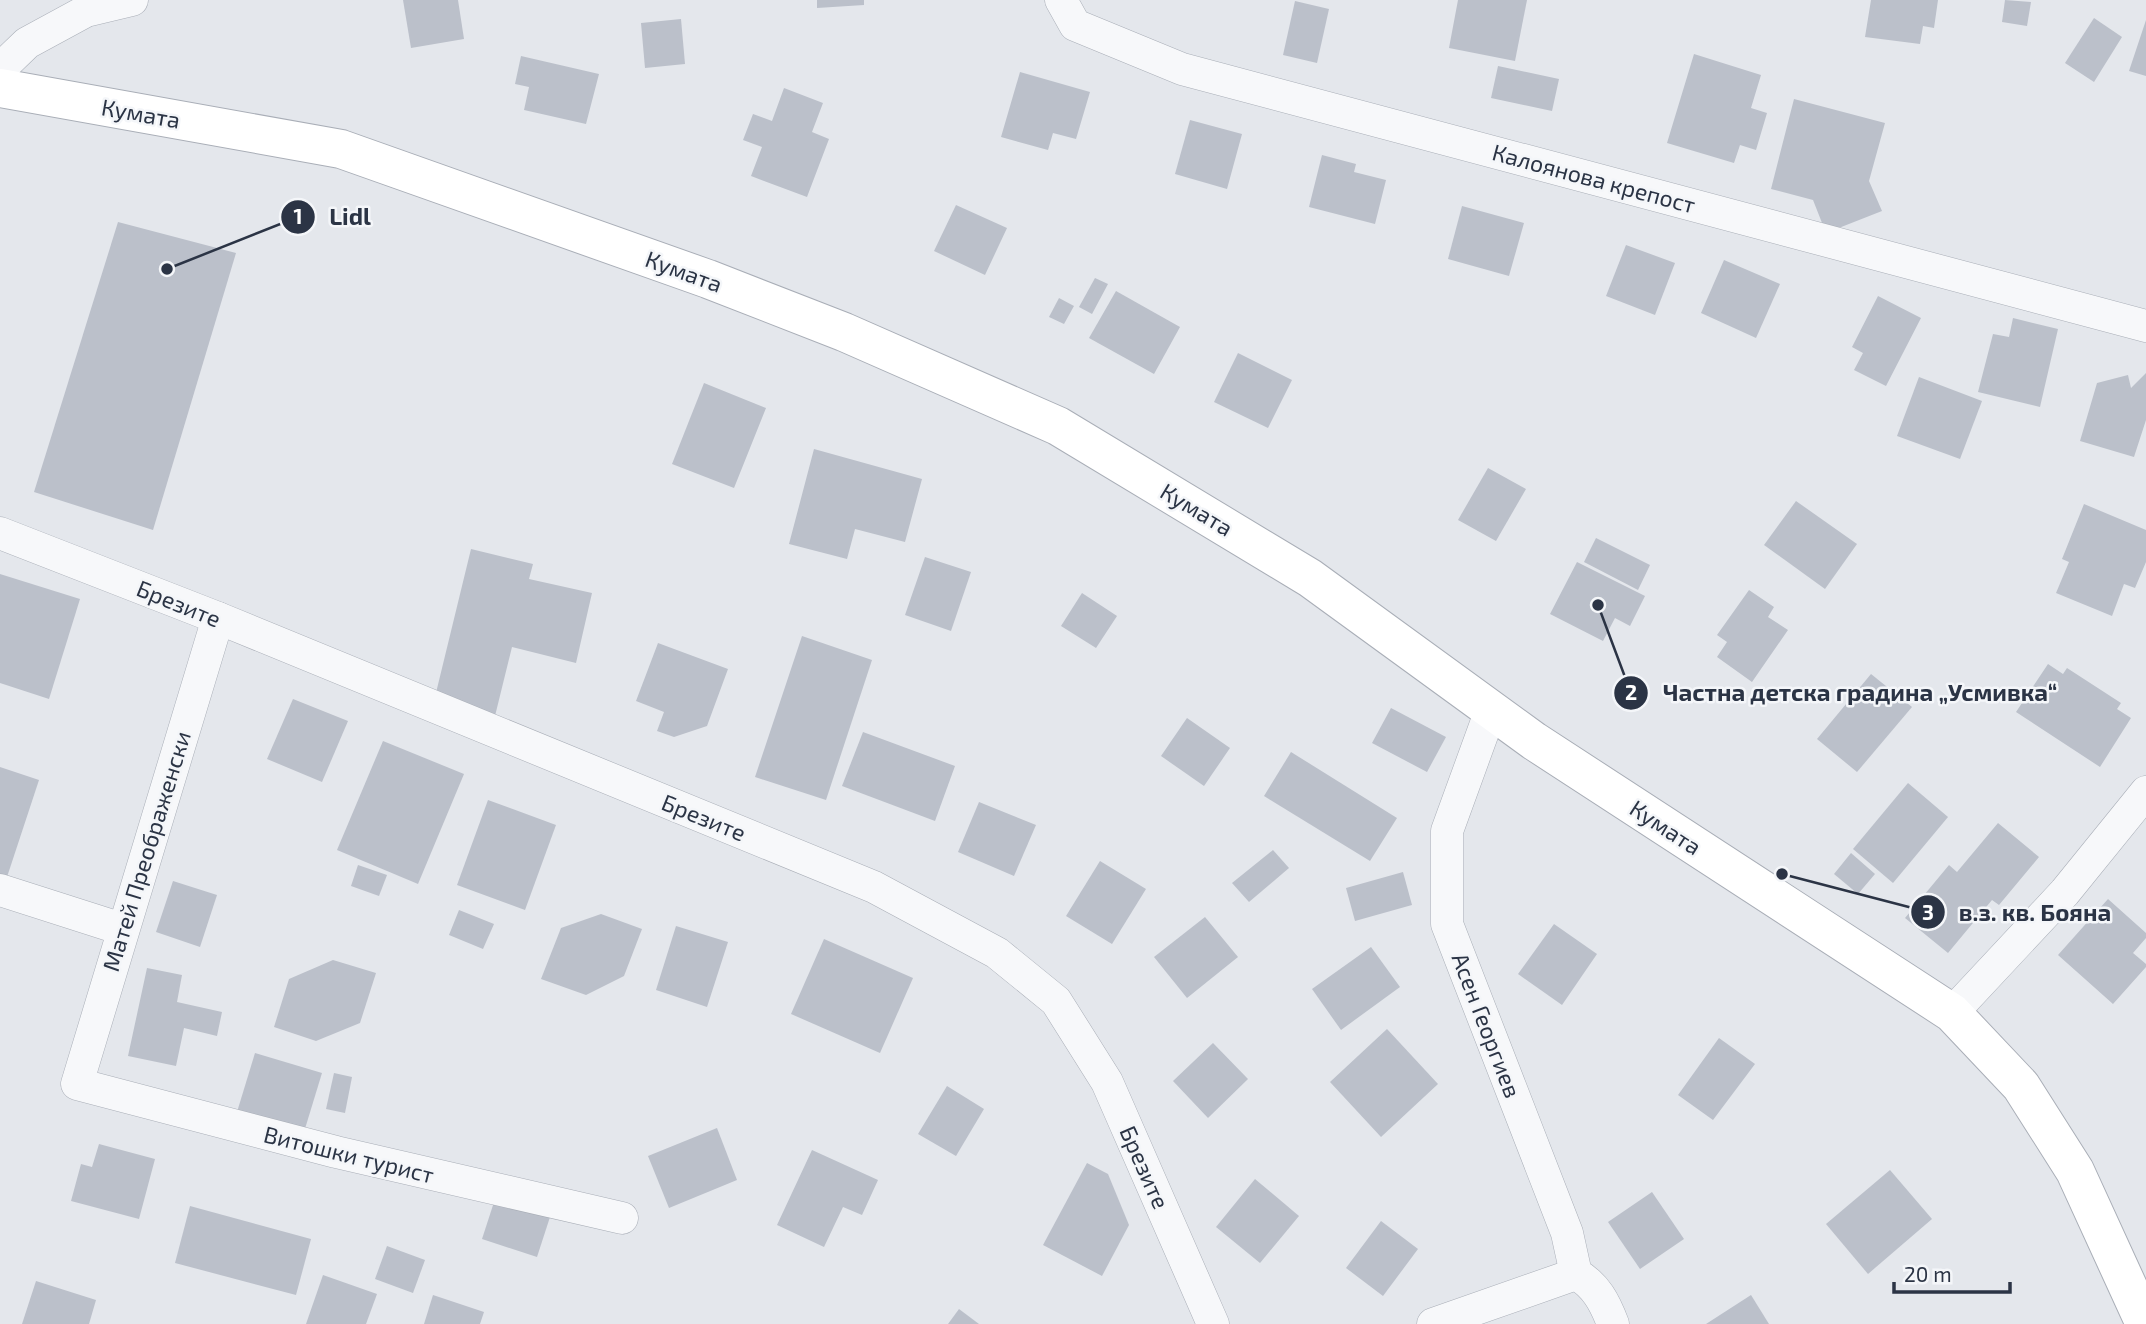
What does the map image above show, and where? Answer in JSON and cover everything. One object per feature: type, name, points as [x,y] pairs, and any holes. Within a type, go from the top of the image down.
[{"type":"main road","name":"Кумата","points":[[0,88],[341,149],[708,279],[844,332],[1058,426],[1310,578],[1534,741],[1952,1013],[2021,1086],[2075,1171],[2144,1324]]},
{"type":"street","points":[[0,69],[27,43],[86,11],[132,0]]},
{"type":"street","name":"Калоянова крепост","points":[[1061,0],[1075,25],[1182,69],[2146,326]]},
{"type":"street","name":"Брезите","points":[[0,533],[218,618],[874,887],[997,953],[1056,1002],[1107,1082],[1213,1324]]},
{"type":"street","name":"Матей Преображенски","points":[[76,1084],[218,618]]},
{"type":"street","name":"Асен Георгиев","points":[[1491,710],[1447,831],[1447,924],[1567,1233],[1576,1274]]},
{"type":"street","points":[[1952,1013],[2065,892],[2146,792]]},
{"type":"street","points":[[0,890],[122,929]]},
{"type":"street","name":"Витошки турист","points":[[76,1084],[336,1152],[622,1218]]},
{"type":"street","points":[[1433,1324],[1576,1274],[1586,1280],[1604,1300],[1613,1324]]},
{"type":"building","points":[[403,0],[458,0],[464,39],[411,48]]},
{"type":"building","points":[[817,0],[864,0],[864,5],[817,8]]},
{"type":"building","points":[[1458,0],[1527,0],[1515,61],[1449,48]]},
{"type":"building","points":[[1871,0],[1938,0],[1934,28],[1923,26],[1920,44],[1865,37]]},
{"type":"building","points":[[2005,0],[2031,2],[2027,26],[2002,22]]},
{"type":"building","points":[[1295,1],[1329,9],[1317,63],[1283,55]]},
{"type":"building","points":[[2094,18],[2122,37],[2094,82],[2065,63]]},
{"type":"building","points":[[681,19],[685,64],[645,68],[641,23]]},
{"type":"building","points":[[2146,20],[2146,76],[2129,71]]},
{"type":"building","points":[[1694,54],[1761,75],[1751,108],[1767,113],[1756,150],[1740,145],[1734,163],[1667,143]]},
{"type":"building","points":[[521,56],[599,74],[586,124],[524,110],[529,87],[515,84]]},
{"type":"building","points":[[1498,66],[1559,79],[1552,111],[1491,98]]},
{"type":"building","points":[[1020,72],[1090,92],[1076,139],[1053,133],[1048,150],[1001,137]]},
{"type":"building","points":[[784,88],[823,103],[812,132],[829,139],[807,197],[751,176],[762,147],[743,140],[753,114],[772,121]]},
{"type":"building","points":[[1794,99],[1885,123],[1869,181],[1882,211],[1826,233],[1813,200],[1771,189]]},
{"type":"building","points":[[1190,120],[1242,134],[1227,189],[1175,174]]},
{"type":"building","points":[[1322,155],[1356,164],[1354,172],[1386,180],[1375,224],[1309,207]]},
{"type":"building","points":[[956,205],[1007,228],[985,275],[934,251]]},
{"type":"building","points":[[1462,206],[1524,223],[1509,276],[1448,259]]},
{"type":"building","points":[[118,222],[236,253],[153,530],[34,492]]},
{"type":"building","points":[[1626,245],[1675,263],[1655,315],[1606,296]]},
{"type":"building","points":[[1724,260],[1780,284],[1756,338],[1701,313]]},
{"type":"building","points":[[1095,278],[1108,284],[1092,314],[1079,307]]},
{"type":"building","points":[[1116,291],[1180,327],[1154,374],[1089,338]]},
{"type":"building","points":[[1878,296],[1921,318],[1886,386],[1854,370],[1863,353],[1852,347]]},
{"type":"building","points":[[1059,298],[1074,306],[1064,324],[1049,317]]},
{"type":"building","points":[[2013,318],[2058,329],[2040,407],[1978,392],[1993,334],[2009,337]]},
{"type":"building","points":[[1238,353],[1292,380],[1268,428],[1214,402]]},
{"type":"building","points":[[2146,373],[2146,420],[2134,457],[2080,441],[2097,383],[2128,375],[2131,388]]},
{"type":"building","points":[[1919,377],[1982,401],[1960,459],[1897,436]]},
{"type":"building","points":[[704,383],[766,408],[734,488],[672,464]]},
{"type":"building","points":[[814,449],[922,479],[905,542],[855,529],[847,559],[789,544]]},
{"type":"building","points":[[1488,468],[1526,489],[1496,541],[1458,520]]},
{"type":"building","points":[[1796,501],[1857,544],[1825,589],[1764,545]]},
{"type":"building","points":[[2084,504],[2146,530],[2146,562],[2135,588],[2124,584],[2112,616],[2056,593],[2069,562],[2062,559]]},
{"type":"building","points":[[1596,538],[1650,565],[1638,590],[1584,562]]},
{"type":"building","points":[[471,549],[533,564],[529,579],[592,593],[576,663],[512,647],[495,716],[434,701]]},
{"type":"building","points":[[925,557],[971,572],[951,631],[905,615]]},
{"type":"building","points":[[1577,562],[1645,596],[1630,626],[1615,618],[1603,641],[1550,614]]},
{"type":"building","points":[[0,574],[80,599],[49,699],[0,683]]},
{"type":"building","points":[[1749,590],[1774,607],[1768,617],[1788,630],[1752,682],[1717,657],[1727,642],[1717,635]]},
{"type":"building","points":[[1082,593],[1117,616],[1096,648],[1061,626]]},
{"type":"building","points":[[802,636],[872,660],[826,800],[755,777]]},
{"type":"building","points":[[658,643],[728,669],[707,726],[674,737],[657,731],[664,712],[636,701]]},
{"type":"building","points":[[2048,664],[2063,674],[2067,668],[2121,703],[2117,709],[2131,718],[2100,767],[2016,712]]},
{"type":"building","points":[[1871,674],[1912,707],[1857,772],[1817,739]]},
{"type":"building","points":[[293,699],[348,721],[322,782],[267,759]]},
{"type":"building","points":[[1391,708],[1446,737],[1427,772],[1372,743]]},
{"type":"building","points":[[1187,718],[1230,748],[1204,786],[1161,756]]},
{"type":"building","points":[[863,732],[955,766],[935,821],[842,786]]},
{"type":"building","points":[[383,741],[464,774],[418,884],[337,850]]},
{"type":"building","points":[[1291,752],[1397,818],[1370,861],[1264,796]]},
{"type":"building","points":[[0,767],[39,780],[7,877],[0,874]]},
{"type":"building","points":[[1908,783],[1948,817],[1893,883],[1853,849]]},
{"type":"building","points":[[488,800],[556,825],[525,910],[457,885]]},
{"type":"building","points":[[979,802],[1036,825],[1014,876],[958,852]]},
{"type":"building","points":[[1998,823],[2039,857],[1999,905],[1992,900],[1948,953],[1905,918],[1949,865],[1957,872]]},
{"type":"building","points":[[1273,850],[1289,868],[1249,902],[1232,883]]},
{"type":"building","points":[[1851,853],[1875,874],[1858,894],[1834,874]]},
{"type":"building","points":[[1100,861],[1146,889],[1112,944],[1066,916]]},
{"type":"building","points":[[358,865],[387,875],[379,896],[351,886]]},
{"type":"building","points":[[1403,872],[1412,905],[1355,921],[1346,888]]},
{"type":"building","points":[[173,881],[217,895],[200,947],[156,932]]},
{"type":"building","points":[[2108,899],[2146,933],[2146,938],[2133,953],[2146,967],[2113,1004],[2058,955]]},
{"type":"building","points":[[459,910],[494,924],[483,949],[449,935]]},
{"type":"building","points":[[601,914],[642,929],[624,976],[586,995],[541,979],[561,928]]},
{"type":"building","points":[[1205,917],[1238,957],[1187,998],[1154,957]]},
{"type":"building","points":[[1554,924],[1597,954],[1562,1005],[1518,974]]},
{"type":"building","points":[[676,926],[728,942],[707,1007],[656,990]]},
{"type":"building","points":[[824,939],[913,978],[880,1053],[791,1014]]},
{"type":"building","points":[[1371,947],[1400,987],[1341,1030],[1312,989]]},
{"type":"building","points":[[333,960],[376,973],[360,1023],[316,1041],[274,1027],[289,979]]},
{"type":"building","points":[[147,968],[182,975],[177,1002],[222,1012],[217,1036],[184,1028],[176,1066],[128,1056]]},
{"type":"building","points":[[1387,1029],[1438,1084],[1381,1137],[1330,1082]]},
{"type":"building","points":[[1719,1038],[1755,1064],[1713,1120],[1678,1095]]},
{"type":"building","points":[[1213,1043],[1248,1079],[1208,1118],[1173,1081]]},
{"type":"building","points":[[255,1053],[322,1073],[304,1132],[237,1112]]},
{"type":"building","points":[[334,1073],[352,1077],[345,1113],[326,1109]]},
{"type":"building","points":[[947,1086],[984,1109],[956,1156],[918,1134]]},
{"type":"building","points":[[717,1128],[737,1180],[669,1208],[648,1156]]},
{"type":"building","points":[[99,1144],[155,1159],[139,1219],[71,1201],[81,1164],[92,1167]]},
{"type":"building","points":[[812,1150],[878,1180],[862,1215],[843,1207],[824,1247],[777,1225]]},
{"type":"building","points":[[1087,1163],[1108,1174],[1129,1225],[1102,1276],[1043,1245]]},
{"type":"building","points":[[1890,1170],[1932,1219],[1868,1274],[1826,1224]]},
{"type":"building","points":[[1255,1179],[1299,1216],[1260,1263],[1216,1227]]},
{"type":"building","points":[[1652,1192],[1684,1239],[1640,1269],[1608,1222]]},
{"type":"building","points":[[495,1199],[550,1217],[537,1257],[482,1239]]},
{"type":"building","points":[[190,1206],[311,1239],[296,1295],[175,1263]]},
{"type":"building","points":[[1381,1221],[1418,1249],[1383,1296],[1346,1268]]},
{"type":"building","points":[[387,1246],[425,1260],[413,1293],[375,1279]]},
{"type":"building","points":[[323,1275],[377,1294],[366,1324],[306,1324]]},
{"type":"building","points":[[36,1281],[96,1300],[89,1324],[22,1324]]},
{"type":"building","points":[[433,1295],[484,1312],[480,1324],[424,1324]]},
{"type":"building","points":[[1751,1295],[1769,1324],[1706,1324]]},
{"type":"building","points":[[959,1309],[979,1324],[948,1324]]},
{"type":"place","name":"Lidl","points":[[167,269]]},
{"type":"place","name":"Частна детска градина „Усмивка“","points":[[1598,605]]},
{"type":"place","name":"в.з. кв. Бояна","points":[[1782,874]]}]
